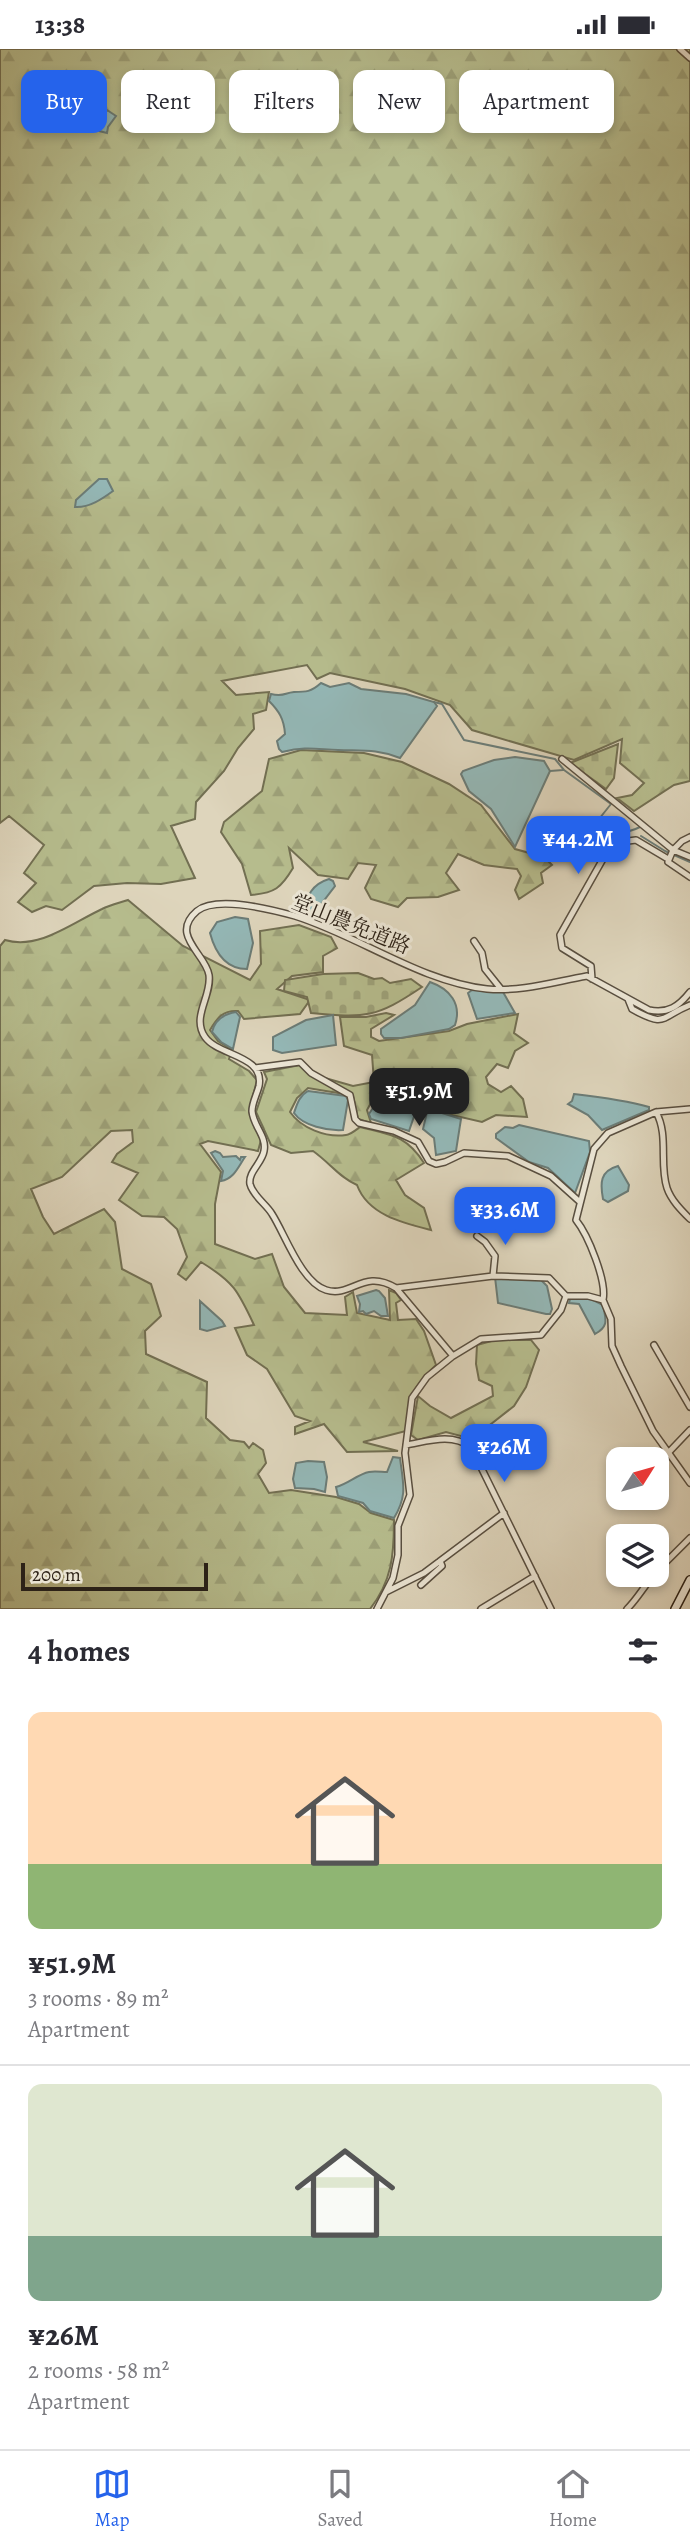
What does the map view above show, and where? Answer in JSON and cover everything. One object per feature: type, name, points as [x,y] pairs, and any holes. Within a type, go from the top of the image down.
[{"type":"main road","points":[[675,1609],[690,1580]]},
{"type":"street","points":[[680,49],[690,58]]},
{"type":"street","points":[[562,759],[670,854],[670,863],[690,877]]},
{"type":"street","points":[[670,854],[690,837]]},
{"type":"street","points":[[690,857],[670,854],[636,840],[612,843],[560,935],[562,949],[591,966],[589,977],[649,1010],[663,1012],[681,1002],[690,992]]},
{"type":"street","name":"堂山農免道路","points":[[255,1067],[218,1049],[202,1032],[200,1016],[209,982],[208,973],[206,964],[190,945],[187,936],[190,920],[204,907],[214,904],[239,905],[301,918],[466,985],[501,989],[529,988],[589,977]]},
{"type":"street","points":[[474,941],[482,953],[485,969],[501,989]]},
{"type":"street","points":[[628,999],[632,1009],[649,1019],[672,1017],[690,1005]]},
{"type":"street","points":[[453,1356],[396,1288],[379,1281],[364,1282],[338,1291],[317,1286],[287,1243],[271,1211],[255,1194],[250,1184],[250,1177],[265,1148],[252,1110],[259,1081],[255,1067],[300,1062],[311,1073],[349,1095],[355,1119],[359,1123],[394,1131],[418,1142],[429,1161],[436,1164],[445,1162],[464,1153],[508,1156],[551,1176],[580,1202]]},
{"type":"street","points":[[665,1447],[653,1431],[612,1346],[611,1319],[603,1289],[586,1232],[576,1220],[597,1144],[608,1133],[656,1112],[690,1109]]},
{"type":"street","points":[[656,1112],[662,1128],[667,1190],[680,1210],[690,1219]]},
{"type":"street","points":[[477,1236],[491,1248],[495,1256],[493,1276]]},
{"type":"street","points":[[396,1288],[493,1276],[549,1278],[566,1296],[588,1296],[604,1300]]},
{"type":"street","points":[[377,1609],[395,1569],[400,1519],[410,1495],[406,1445],[412,1398],[416,1389],[453,1356],[481,1339],[541,1335],[561,1310],[566,1296]]},
{"type":"street","points":[[654,1345],[690,1407]]},
{"type":"street","points":[[690,1430],[669,1452],[690,1483]]},
{"type":"street","points":[[406,1445],[447,1438],[460,1439],[471,1447],[551,1609]]},
{"type":"street","points":[[386,1592],[424,1573],[504,1513]]},
{"type":"street","points":[[669,1560],[690,1538]]},
{"type":"street","points":[[421,1585],[442,1566],[440,1562]]},
{"type":"street","points":[[481,1609],[535,1576]]},
{"type":"street","points":[[627,1609],[645,1587]]},
{"type":"green space","points":[[0,49],[690,49],[690,781],[674,785],[634,811],[617,798],[632,795],[644,783],[620,763],[622,739],[574,760],[472,730],[450,705],[405,689],[330,673],[317,679],[307,665],[222,681],[236,695],[269,692],[266,710],[253,714],[254,729],[224,771],[196,802],[195,819],[171,826],[195,878],[161,884],[94,886],[62,910],[46,906],[32,912],[18,902],[36,883],[24,873],[44,845],[9,816],[0,823]]},
{"type":"green space","points":[[618,744],[614,778],[606,789],[570,763]]},
{"type":"green space","points":[[301,750],[364,753],[402,762],[449,784],[481,805],[515,849],[544,857],[552,865],[541,873],[543,883],[519,899],[515,890],[521,876],[517,869],[484,865],[458,854],[446,873],[459,890],[438,897],[407,898],[398,907],[371,899],[365,888],[376,865],[358,863],[348,879],[318,875],[289,848],[293,868],[285,880],[272,891],[251,895],[242,864],[221,832],[224,822],[262,791],[269,759]]},
{"type":"green space","points":[[128,900],[183,946],[250,980],[261,964],[260,931],[299,925],[331,937],[337,948],[323,956],[323,972],[292,976],[277,989],[310,1000],[300,1014],[244,1019],[238,1011],[233,1011],[224,1013],[215,1022],[210,1030],[218,1041],[232,1050],[229,1059],[249,1071],[257,1080],[249,1112],[261,1140],[258,1151],[208,1141],[200,1144],[221,1172],[215,1204],[215,1244],[255,1259],[272,1254],[284,1287],[305,1313],[347,1315],[345,1297],[353,1292],[357,1313],[390,1320],[389,1290],[396,1293],[401,1300],[396,1303],[398,1320],[416,1319],[424,1331],[436,1365],[416,1387],[408,1410],[406,1431],[363,1442],[398,1451],[347,1452],[324,1424],[295,1434],[295,1427],[310,1421],[295,1416],[267,1369],[247,1355],[235,1328],[254,1325],[234,1288],[221,1275],[201,1262],[186,1280],[178,1274],[187,1257],[177,1229],[164,1217],[142,1216],[119,1200],[138,1173],[112,1162],[117,1154],[133,1142],[132,1130],[111,1131],[62,1177],[31,1189],[54,1234],[104,1209],[115,1222],[122,1269],[151,1284],[161,1316],[145,1331],[146,1354],[207,1382],[206,1418],[230,1440],[244,1442],[249,1448],[253,1443],[263,1450],[266,1463],[258,1474],[269,1493],[291,1490],[336,1497],[394,1520],[390,1567],[383,1588],[370,1609],[0,1609],[0,946],[5,940],[18,942],[43,938]]},
{"type":"green space","points":[[358,973],[374,979],[382,978],[390,983],[411,979],[422,987],[393,1005],[358,1015],[311,1013],[307,997],[284,991],[285,980],[323,974]]},
{"type":"green space","points":[[386,1013],[394,1015],[371,1029],[371,1037],[379,1041],[449,1031],[467,1024],[518,1014],[514,1033],[528,1043],[515,1051],[508,1068],[497,1064],[486,1077],[488,1084],[501,1092],[511,1086],[523,1099],[527,1117],[496,1115],[482,1122],[426,1109],[422,1096],[391,1091],[374,1097],[367,1110],[371,1123],[358,1119],[353,1096],[325,1078],[353,1086],[374,1082],[372,1055],[344,1046],[340,1017],[366,1017]]},
{"type":"green space","points":[[300,1065],[344,1094],[308,1088],[297,1098],[290,1112],[307,1127],[322,1133],[348,1135],[360,1127],[404,1141],[424,1163],[396,1180],[405,1195],[424,1208],[431,1230],[398,1221],[378,1211],[369,1204],[357,1185],[313,1151],[291,1153],[271,1145],[256,1112],[267,1079],[264,1072]]},
{"type":"green space","points":[[495,1340],[531,1340],[539,1350],[526,1387],[514,1406],[472,1439],[446,1432],[418,1440],[411,1435],[418,1396],[451,1418],[493,1396],[492,1386],[479,1380],[476,1364],[477,1345]]},
{"type":"water","points":[[107,110],[116,116],[107,133]]},
{"type":"water","points":[[99,479],[107,479],[113,491],[100,500],[75,507],[76,500]]},
{"type":"water","points":[[321,683],[330,687],[349,683],[361,689],[406,694],[434,702],[437,706],[400,758],[384,753],[304,748],[282,752],[277,741],[285,734],[280,716],[269,701],[271,694],[308,691]]},
{"type":"water","points":[[515,757],[544,761],[550,771],[515,847],[491,809],[469,791],[461,774],[494,760]]},
{"type":"water","points":[[329,879],[335,886],[309,920],[302,916],[307,898],[313,889]]},
{"type":"water","points":[[235,917],[248,919],[253,943],[247,969],[227,963],[215,947],[210,933],[217,922]]},
{"type":"water","points":[[430,982],[453,998],[457,1010],[455,1025],[449,1029],[401,1038],[384,1038],[381,1029],[415,1005]]},
{"type":"water","points":[[472,990],[503,992],[515,1013],[477,1019],[468,993]]},
{"type":"water","points":[[236,1012],[240,1017],[233,1049],[221,1042],[212,1032],[221,1018]]},
{"type":"water","points":[[333,1015],[336,1045],[282,1053],[273,1050],[273,1037],[306,1020]]},
{"type":"water","points":[[308,1091],[346,1096],[348,1100],[343,1130],[316,1127],[298,1118],[294,1113],[297,1103]]},
{"type":"water","points":[[574,1094],[631,1102],[649,1107],[649,1110],[602,1130],[588,1115],[568,1104]]},
{"type":"water","points":[[413,1096],[420,1099],[409,1131],[371,1119],[369,1114],[382,1101]]},
{"type":"water","points":[[427,1112],[461,1119],[456,1151],[436,1155],[434,1138],[423,1129]]},
{"type":"water","points":[[519,1125],[589,1141],[590,1152],[575,1193],[548,1168],[529,1162],[496,1138],[496,1134],[505,1127],[513,1128]]},
{"type":"water","points":[[215,1151],[223,1157],[236,1156],[240,1160],[245,1157],[235,1172],[225,1180],[221,1181],[223,1171],[211,1153]]},
{"type":"water","points":[[618,1166],[629,1185],[628,1191],[608,1202],[603,1199],[603,1178],[608,1171]]},
{"type":"water","points":[[495,1277],[541,1280],[547,1286],[552,1309],[550,1314],[498,1303]]},
{"type":"water","points":[[376,1290],[385,1298],[388,1316],[381,1316],[374,1311],[366,1314],[359,1312],[357,1296]]},
{"type":"water","points":[[570,1299],[591,1299],[603,1305],[603,1328],[595,1334],[579,1304],[569,1303]]},
{"type":"water","points":[[200,1301],[225,1326],[207,1331],[200,1329]]},
{"type":"water","points":[[393,1457],[400,1458],[403,1489],[394,1518],[370,1511],[363,1503],[338,1496],[336,1487],[371,1472],[387,1472]]},
{"type":"water","points":[[324,1462],[327,1477],[325,1492],[295,1488],[293,1479],[296,1463]]},
{"type":"waterway","points":[[434,702],[442,704],[464,740],[555,759],[564,770],[611,804],[599,819],[607,828],[623,832],[640,827]]},
{"type":"waterway","points":[[550,771],[563,770]]},
{"type":"waterway","points":[[641,836],[690,862]]}]
